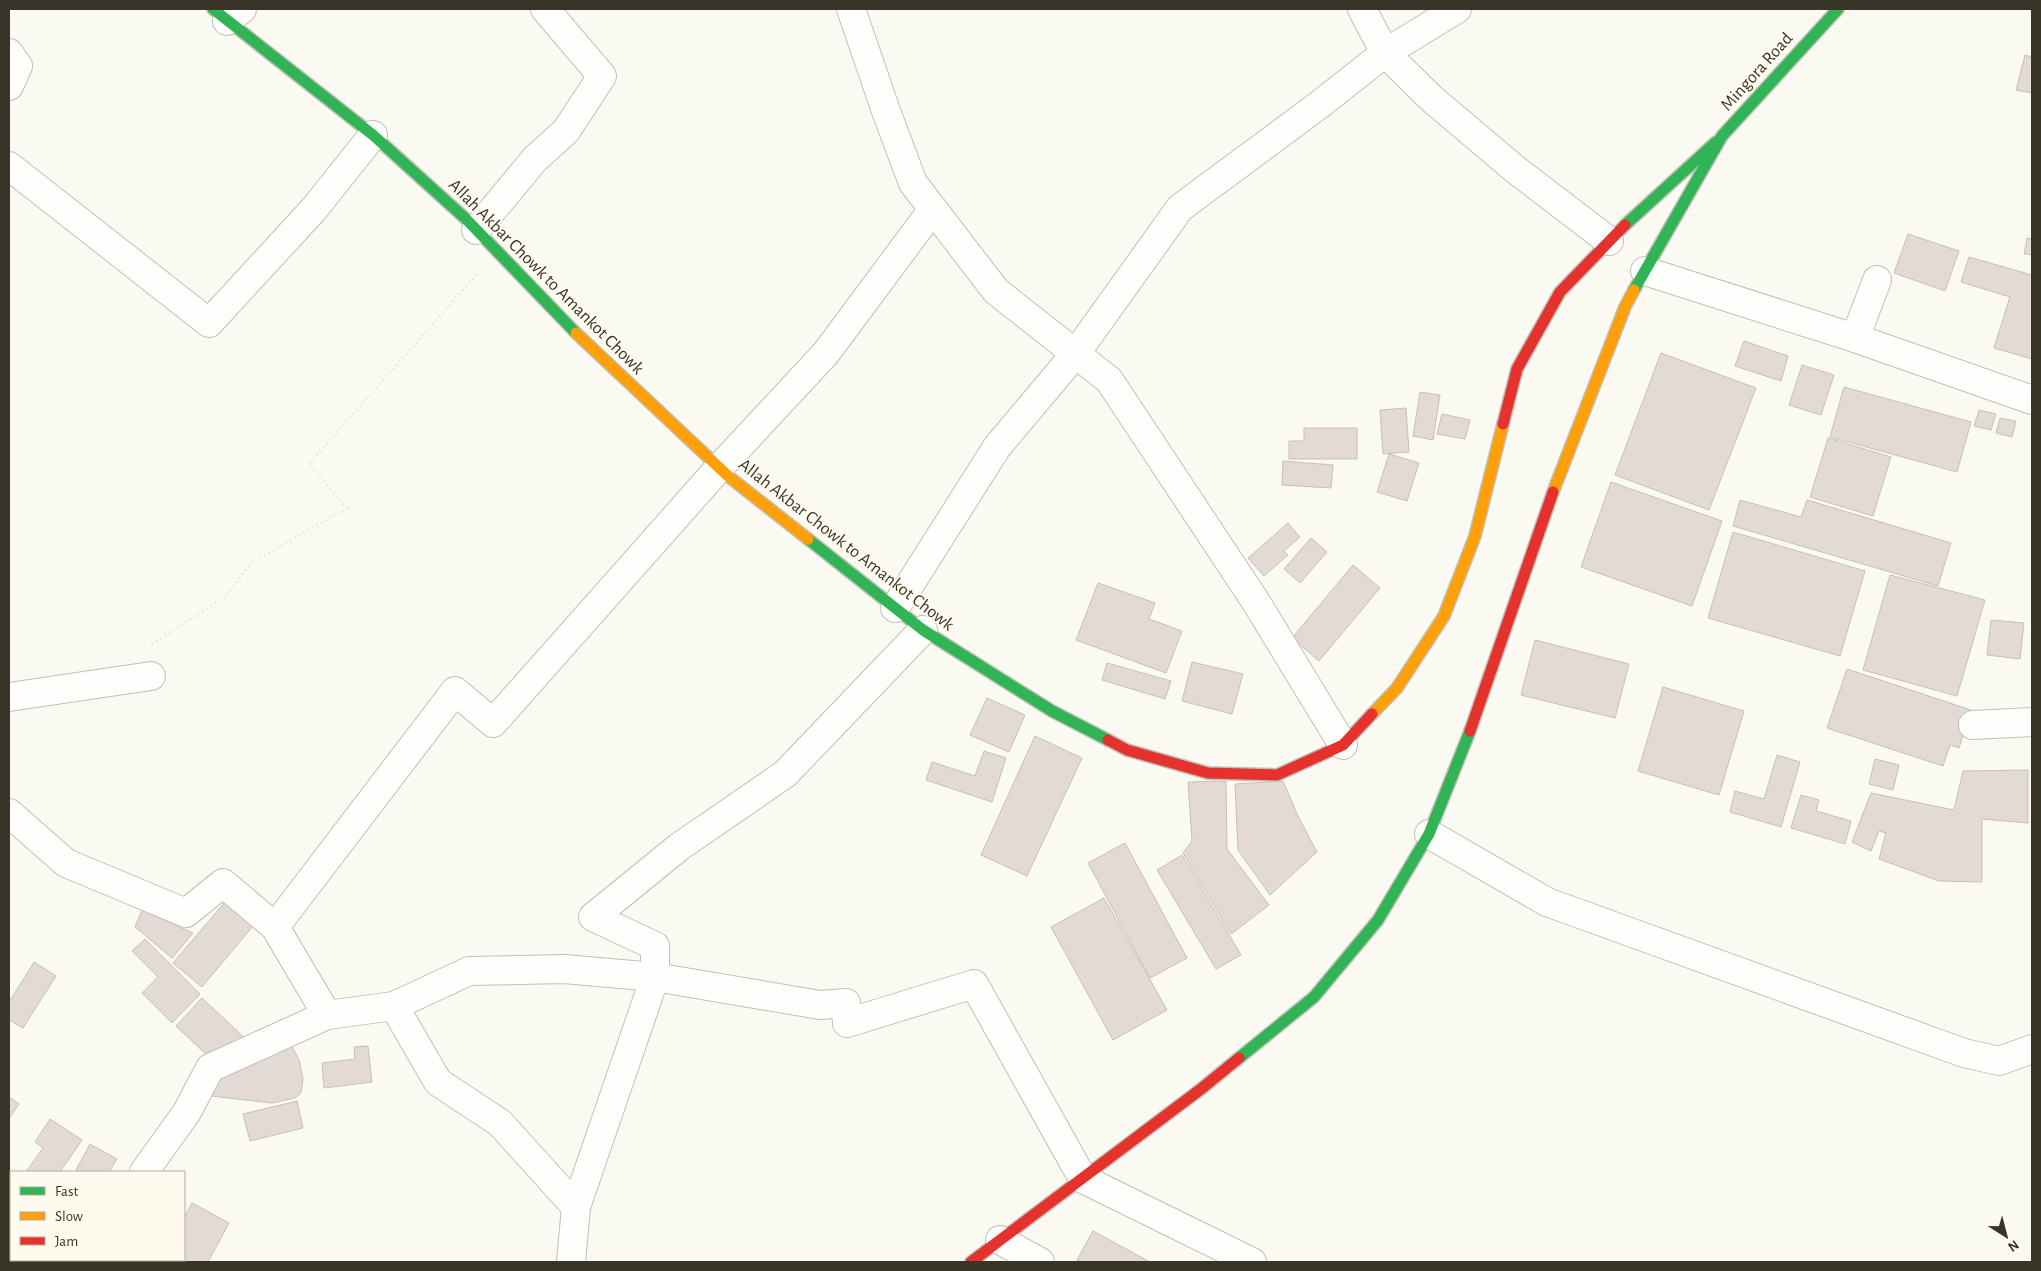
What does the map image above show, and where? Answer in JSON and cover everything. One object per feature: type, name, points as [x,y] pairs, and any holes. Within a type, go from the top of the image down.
[{"type":"main road","name":"Mingora Road","points":[[1722,136],[1838,9]]},
{"type":"main road","name":"Allah Akbar Chowk to Amankot Chowk","points":[[228,13],[373,135],[476,230],[594,352],[719,468],[923,630],[1052,711],[1127,750],[1208,773],[1277,776],[1343,744],[1397,688],[1444,616],[1476,536],[1517,369],[1560,292],[1609,241],[1722,136]]},
{"type":"main road","points":[[971,1262],[1201,1089],[1314,997],[1378,920],[1430,834],[1468,738],[1544,516],[1625,307],[1722,136]]},
{"type":"street","points":[[476,230],[534,159],[566,131],[602,76],[545,9]]},
{"type":"street","points":[[851,9],[913,183],[996,291],[1109,380],[1256,602],[1343,744]]},
{"type":"street","points":[[1362,9],[1384,53],[1432,99],[1516,170],[1609,241]]},
{"type":"street","points":[[895,608],[997,447],[1076,354],[1180,208],[1319,105],[1384,53],[1457,9]]},
{"type":"street","points":[[9,53],[18,66],[9,86]]},
{"type":"street","points":[[9,166],[209,323],[314,209],[373,135]]},
{"type":"street","points":[[275,927],[455,691],[493,723],[719,468],[826,353],[933,210]]},
{"type":"street","points":[[1645,271],[1855,338],[2032,400]]},
{"type":"street","points":[[1855,338],[1877,280]]},
{"type":"street","points":[[570,1262],[576,1208],[655,977],[655,946],[593,917],[679,847],[785,774],[923,630]]},
{"type":"street","points":[[9,697],[151,676]]},
{"type":"street","points":[[1973,724],[2032,722]]},
{"type":"street","points":[[9,813],[66,863],[186,913],[223,883],[275,927],[327,1015]]},
{"type":"street","points":[[1430,834],[1547,902],[1727,968],[1964,1053],[1999,1061],[2032,1050]]},
{"type":"street","points":[[145,1171],[187,1112],[210,1068],[327,1015],[394,1006],[469,971],[564,969],[655,977],[820,1005],[846,1004],[847,1023],[974,984],[1083,1179],[1252,1262]]},
{"type":"street","points":[[394,1006],[438,1082],[500,1123],[576,1208]]},
{"type":"street","points":[[1000,1240],[1040,1262]]},
{"type":"path","points":[[151,676],[144,649],[224,597],[251,563],[347,508],[310,464],[496,251]]},
{"type":"building","points":[[2025,55],[2032,57],[2032,93],[2016,90]]},
{"type":"building","points":[[1908,234],[1959,251],[1945,291],[1894,273]]},
{"type":"building","points":[[2027,238],[2032,239],[2032,255],[2024,254]]},
{"type":"building","points":[[1969,257],[2032,275],[2032,359],[1994,348],[2010,297],[1961,282]]},
{"type":"building","points":[[1744,341],[1788,356],[1781,381],[1735,366]]},
{"type":"building","points":[[1661,353],[1756,388],[1709,510],[1615,475]]},
{"type":"building","points":[[1802,365],[1834,375],[1821,415],[1789,405]]},
{"type":"building","points":[[1844,387],[1971,422],[1957,472],[1830,437]]},
{"type":"building","points":[[1420,392],[1440,395],[1433,440],[1413,436]]},
{"type":"building","points":[[1406,408],[1409,452],[1383,454],[1380,410]]},
{"type":"building","points":[[1979,410],[1996,414],[1991,430],[1974,426]]},
{"type":"building","points":[[1442,414],[1470,420],[1465,439],[1437,434]]},
{"type":"building","points":[[2000,418],[2016,421],[2012,437],[1996,433]]},
{"type":"building","points":[[1304,428],[1357,428],[1357,459],[1289,459],[1289,441],[1304,441]]},
{"type":"building","points":[[1828,438],[1891,457],[1873,516],[1810,497]]},
{"type":"building","points":[[1389,454],[1419,463],[1407,501],[1377,492]]},
{"type":"building","points":[[1283,461],[1333,465],[1331,488],[1282,485]]},
{"type":"building","points":[[1611,482],[1722,521],[1692,606],[1581,567]]},
{"type":"building","points":[[1740,500],[1801,517],[1807,500],[1951,543],[1938,586],[1733,526]]},
{"type":"building","points":[[1288,523],[1300,537],[1284,551],[1288,555],[1264,576],[1248,558]]},
{"type":"building","points":[[1733,532],[1865,571],[1840,656],[1708,618]]},
{"type":"building","points":[[1311,538],[1327,552],[1300,583],[1284,569]]},
{"type":"building","points":[[1353,565],[1380,588],[1319,661],[1292,638]]},
{"type":"building","points":[[1890,575],[1985,600],[1957,696],[1863,670]]},
{"type":"building","points":[[1098,583],[1155,603],[1149,619],[1182,631],[1166,673],[1076,640]]},
{"type":"building","points":[[1991,620],[2024,623],[2020,659],[1987,655]]},
{"type":"building","points":[[1535,640],[1629,664],[1615,718],[1521,695]]},
{"type":"building","points":[[1192,662],[1243,674],[1232,714],[1182,701]]},
{"type":"building","points":[[1107,663],[1171,681],[1165,699],[1102,680]]},
{"type":"building","points":[[1847,669],[1971,710],[1959,748],[1950,745],[1943,766],[1827,728]]},
{"type":"building","points":[[1663,687],[1744,711],[1719,795],[1638,771]]},
{"type":"building","points":[[987,698],[1025,715],[1009,752],[970,735]]},
{"type":"building","points":[[1035,736],[1082,758],[1027,876],[981,855]]},
{"type":"building","points":[[984,751],[1006,758],[992,802],[926,780],[932,762],[975,776]]},
{"type":"building","points":[[1777,755],[1800,762],[1781,827],[1730,812],[1735,791],[1764,799]]},
{"type":"building","points":[[1875,759],[1899,765],[1893,790],[1869,784]]},
{"type":"building","points":[[2028,770],[2028,823],[1982,819],[1982,882],[1939,881],[1879,859],[1886,833],[1879,831],[1871,851],[1852,842],[1871,793],[1954,810],[1963,771]]},
{"type":"building","points":[[1226,781],[1227,849],[1269,905],[1231,934],[1183,853],[1192,841],[1188,782]]},
{"type":"building","points":[[1283,781],[1298,816],[1317,852],[1270,895],[1238,850],[1235,784]]},
{"type":"building","points":[[1801,795],[1819,800],[1816,811],[1851,821],[1845,844],[1791,828]]},
{"type":"building","points":[[1125,843],[1187,958],[1150,978],[1088,863]]},
{"type":"building","points":[[1182,855],[1241,955],[1216,969],[1157,870]]},
{"type":"building","points":[[1104,898],[1167,1010],[1113,1040],[1051,927]]},
{"type":"building","points":[[225,902],[253,926],[202,987],[173,963]]},
{"type":"building","points":[[142,910],[193,933],[172,958],[135,927]]},
{"type":"building","points":[[145,939],[200,994],[172,1023],[142,993],[158,977],[132,951]]},
{"type":"building","points":[[34,962],[56,976],[23,1028],[9,1020],[9,1002]]},
{"type":"building","points":[[202,998],[250,1043],[213,1061],[176,1026]]},
{"type":"building","points":[[287,1037],[299,1060],[303,1079],[301,1093],[295,1098],[272,1103],[211,1096],[213,1076]]},
{"type":"building","points":[[368,1046],[372,1082],[324,1088],[322,1063],[355,1059],[354,1047]]},
{"type":"building","points":[[9,1097],[19,1104],[9,1118]]},
{"type":"building","points":[[297,1101],[303,1128],[250,1141],[243,1114]]},
{"type":"building","points":[[50,1119],[82,1140],[61,1171],[27,1171],[43,1148],[35,1142]]},
{"type":"building","points":[[90,1144],[117,1159],[110,1171],[76,1171]]},
{"type":"building","points":[[192,1203],[229,1223],[208,1262],[160,1262],[185,1261],[185,1216]]},
{"type":"building","points":[[10,1216],[10,1242],[9,1241]]},
{"type":"building","points":[[1093,1231],[1150,1262],[1082,1262],[1077,1260]]},
{"type":"building","points":[[46,1261],[84,1261],[83,1262]]},
{"type":"building","points":[[97,1261],[134,1261],[134,1262]]},
{"type":"traffic: fast","points":[[213,9],[373,135],[466,219],[576,333]]},
{"type":"traffic: fast","points":[[1634,290],[1722,136],[1838,9]]},
{"type":"traffic: fast","points":[[1625,225],[1716,142]]},
{"type":"traffic: fast","points":[[808,539],[923,630],[1052,711],[1108,740]]},
{"type":"traffic: fast","points":[[1239,1058],[1314,997],[1378,920],[1429,834],[1470,731]]},
{"type":"traffic: slow","points":[[1553,492],[1625,307],[1634,290]]},
{"type":"traffic: slow","points":[[576,333],[728,476],[808,539]]},
{"type":"traffic: slow","points":[[1372,714],[1397,688],[1444,616],[1475,536],[1503,424]]},
{"type":"traffic: jam","points":[[1503,424],[1517,369],[1560,292],[1625,225]]},
{"type":"traffic: jam","points":[[1470,731],[1553,492]]},
{"type":"traffic: jam","points":[[1108,740],[1127,750],[1208,773],[1277,775],[1343,745],[1372,714]]},
{"type":"traffic: jam","points":[[971,1262],[1201,1089],[1239,1058]]}]
